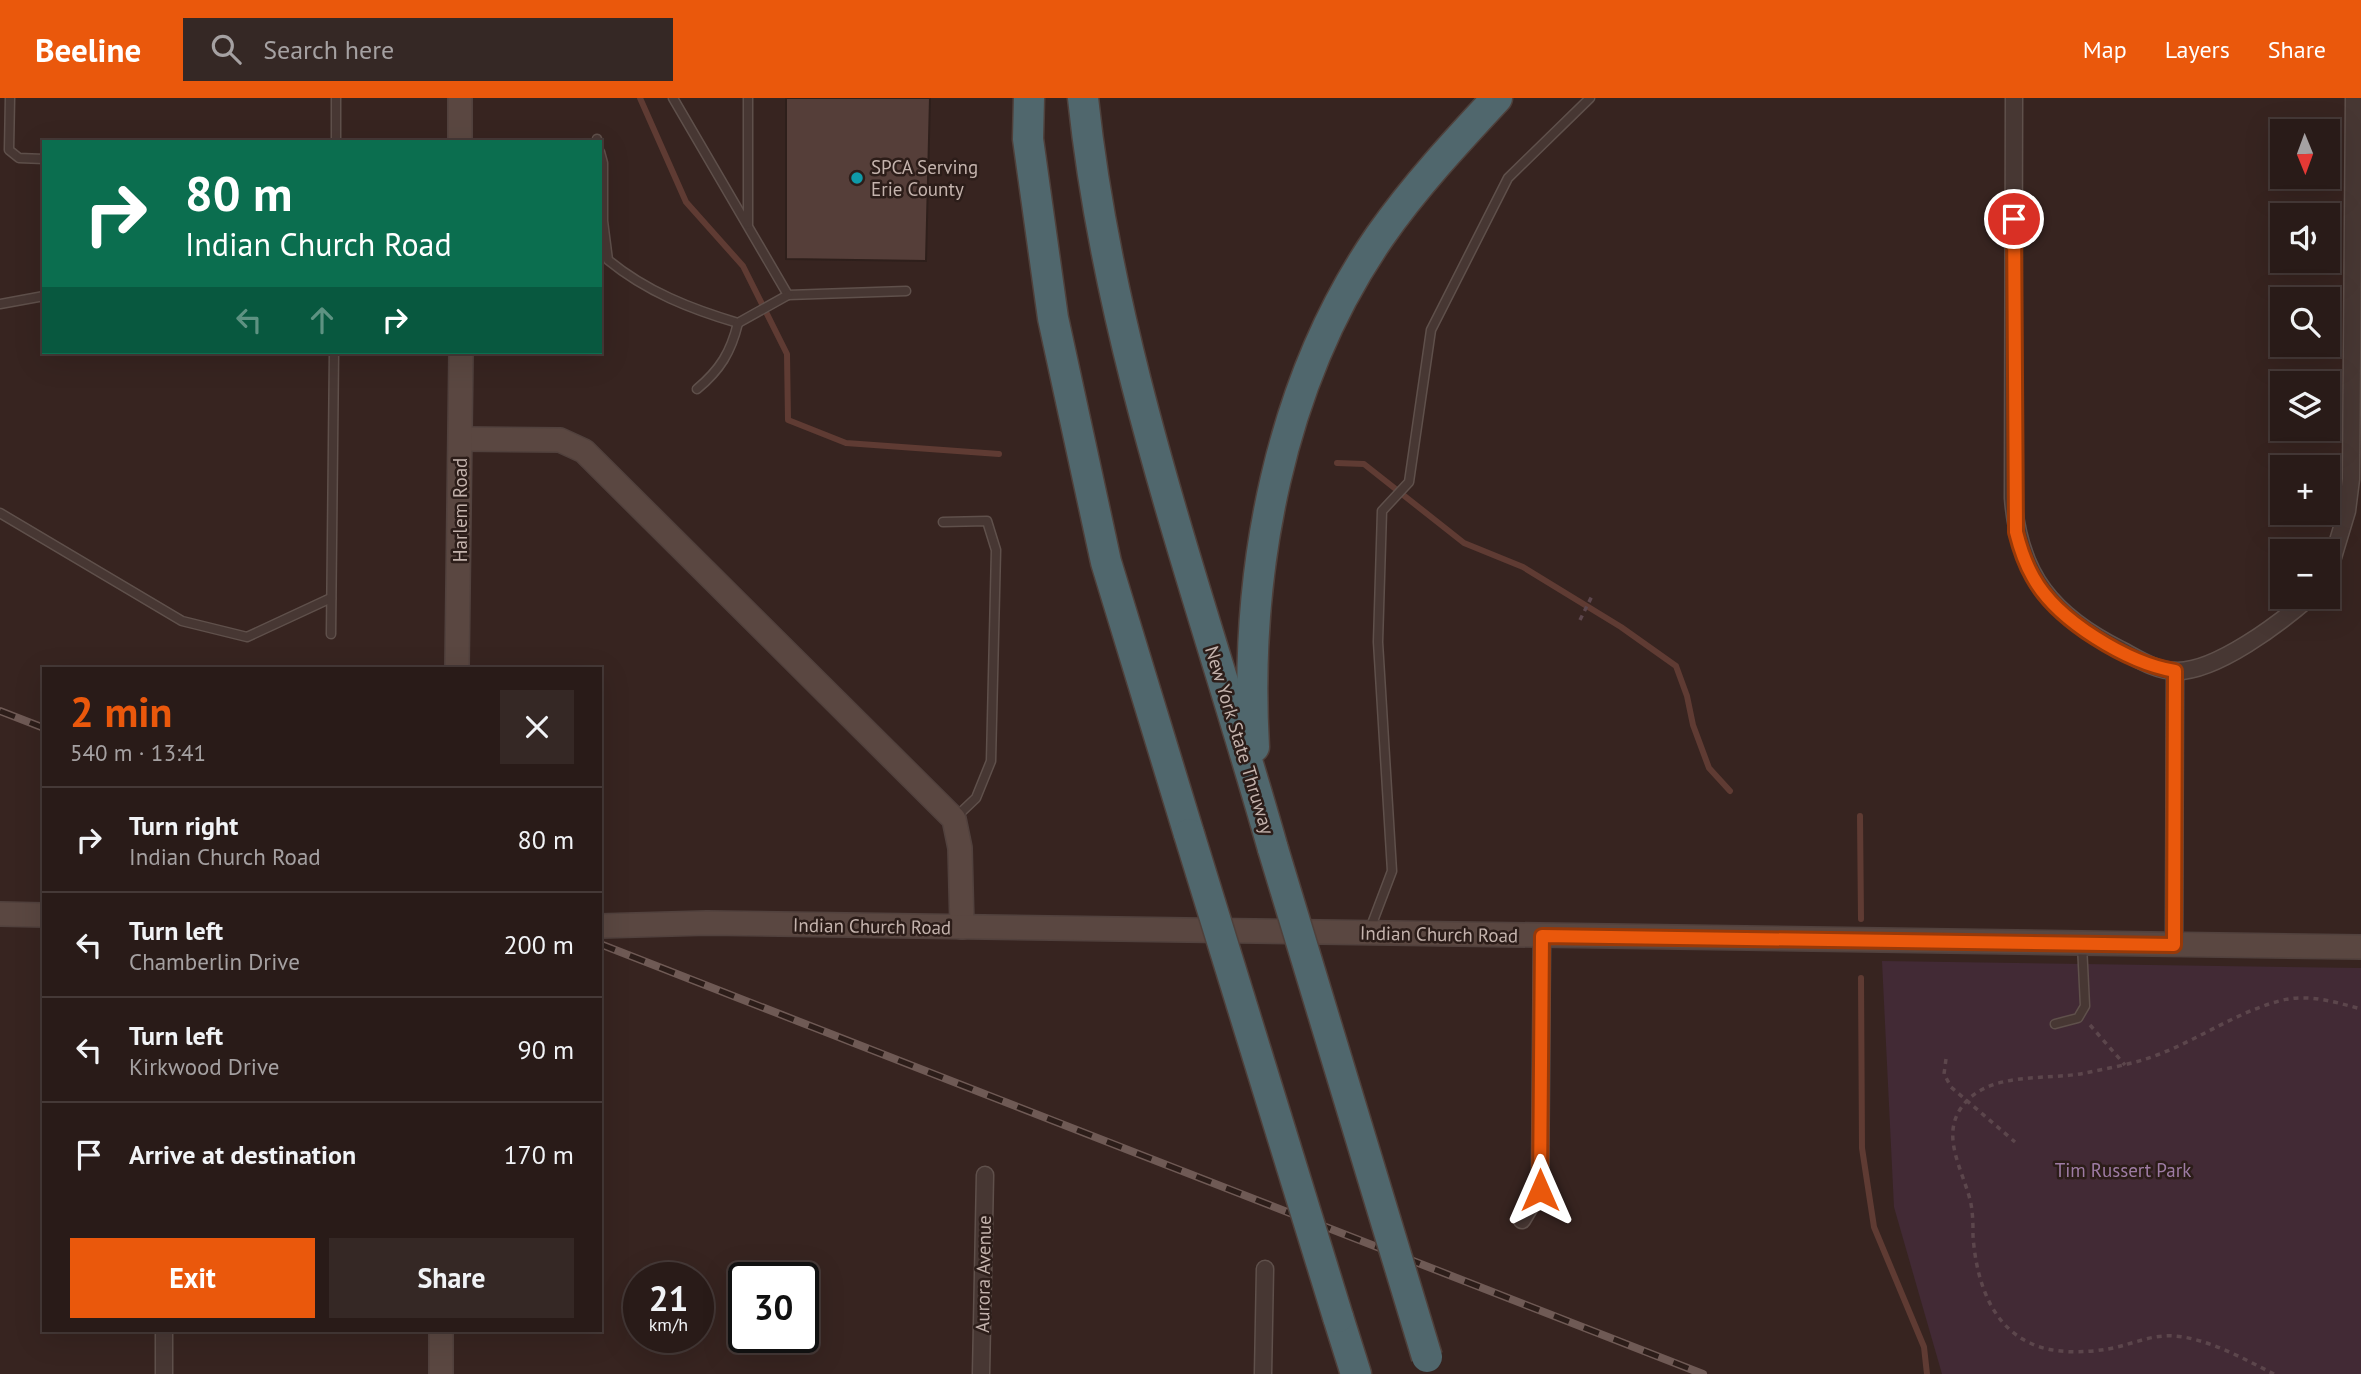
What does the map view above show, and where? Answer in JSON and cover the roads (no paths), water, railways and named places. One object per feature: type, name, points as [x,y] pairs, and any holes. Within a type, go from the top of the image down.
[{"type":"highway","points":[[1017,98],[1028,139],[1053,318],[1106,562],[1356,1374]]},
{"type":"highway","points":[[1028,139],[1029,98]]},
{"type":"highway","name":"New York State Thruway","points":[[1083,98],[1111,267],[1140,391],[1201,611],[1429,1366]]},
{"type":"highway","points":[[1256,790],[1252,715],[1258,587],[1270,492],[1288,427],[1344,296],[1380,237],[1426,176],[1497,98]]},
{"type":"street","points":[[460,98],[460,140]]},
{"type":"street","points":[[2014,98],[2013,498],[2016,532],[2022,555],[2034,580],[2080,627],[2154,667],[2175,671],[2189,670],[2257,638],[2294,609]]},
{"type":"street","points":[[2339,539],[2347,511],[2351,479],[2354,98]]},
{"type":"street","name":"Harlem Road","points":[[457,667],[461,354]]},
{"type":"street","points":[[461,439],[560,440],[584,451],[954,819],[960,848],[962,927]]},
{"type":"street","points":[[2174,945],[2175,671]]},
{"type":"street","points":[[0,914],[42,915]]},
{"type":"street","name":"Indian Church Road","points":[[602,926],[707,923],[2361,947]]},
{"type":"street","points":[[1522,1220],[1540,1190],[1542,936]]},
{"type":"street","name":"Aurora Avenue","points":[[981,1374],[985,1175]]},
{"type":"street","points":[[1263,1374],[1265,1269]]},
{"type":"street","points":[[164,1332],[164,1374]]},
{"type":"street","points":[[440,1374],[441,1332]]},
{"type":"lane","points":[[10,98],[9,150],[19,158],[42,159]]},
{"type":"lane","points":[[336,98],[336,140]]},
{"type":"lane","points":[[673,98],[788,295]]},
{"type":"lane","points":[[748,98],[748,227]]},
{"type":"lane","points":[[1369,932],[1392,871],[1378,642],[1382,512],[1409,482],[1431,330],[1508,178],[1590,98]]},
{"type":"lane","points":[[602,159],[603,220],[608,260],[635,282],[695,310],[738,323],[788,295],[906,291]]},
{"type":"lane","points":[[0,304],[42,296]]},
{"type":"lane","points":[[697,389],[717,374],[732,347],[738,323]]},
{"type":"lane","points":[[331,634],[334,354]]},
{"type":"lane","points":[[0,513],[182,621],[247,637],[331,598]]},
{"type":"lane","points":[[943,522],[987,522],[996,550],[991,761],[976,798],[954,819]]},
{"type":"lane","points":[[2055,1024],[2078,1018],[2085,1006],[2082,944]]},
{"type":"waterway","points":[[640,98],[686,202],[743,266],[787,354],[788,420],[846,443],[999,454]]},
{"type":"waterway","points":[[1337,463],[1364,464],[1464,543],[1523,567],[1621,627],[1676,666],[1709,768],[1730,791]]},
{"type":"waterway","points":[[1860,816],[1861,919]]},
{"type":"waterway","points":[[1861,978],[1862,1148],[1874,1227],[1924,1347],[1927,1374]]},
{"type":"railway","points":[[0,711],[42,727]]},
{"type":"railway","points":[[602,945],[1703,1374]]},
{"type":"place","name":"SPCA Serving Erie County","points":[[857,178]]},
{"type":"park label","name":"Tim Russert Park","points":[[2123,1170]]}]
